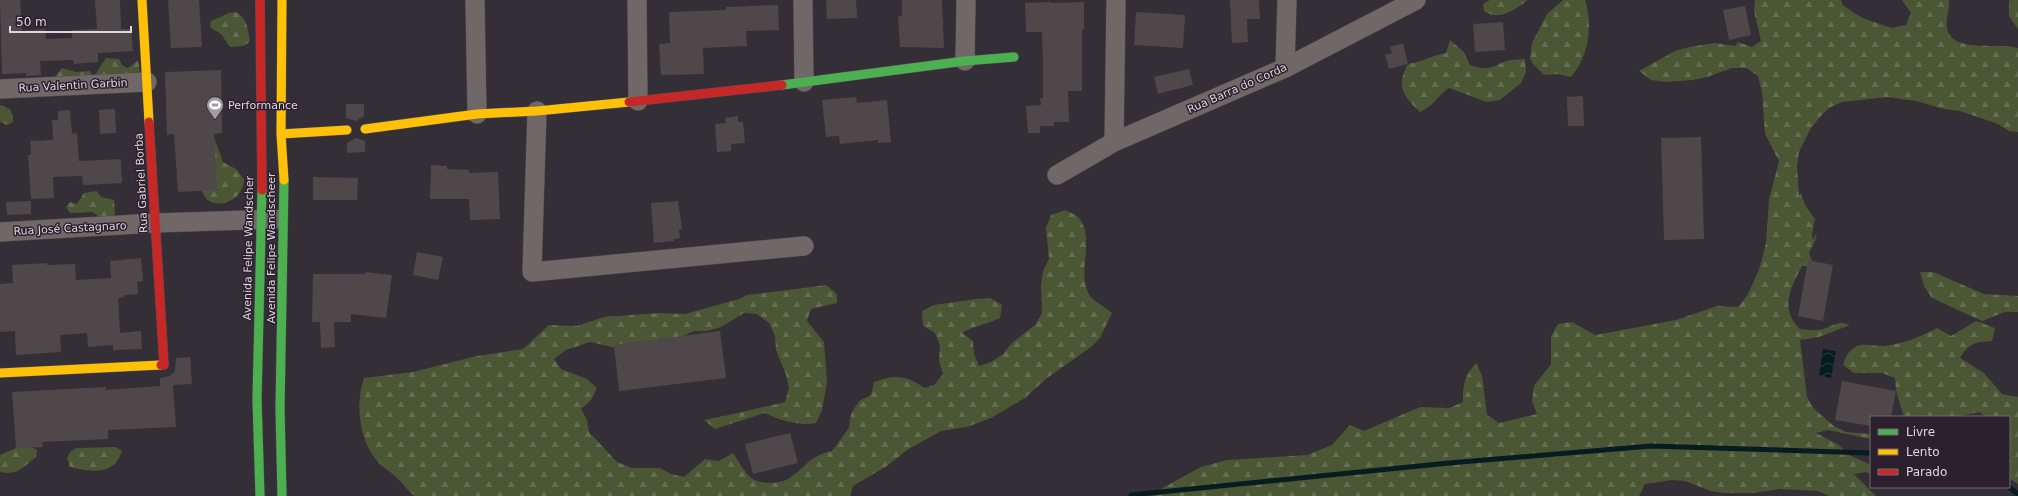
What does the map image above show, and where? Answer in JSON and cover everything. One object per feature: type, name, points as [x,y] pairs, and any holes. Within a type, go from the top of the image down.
[{"type":"street","name":"Rua Gabriel Borba","points":[[0,372],[164,365],[142,0]]},
{"type":"street","name":"Avenida Felipe Wandscher","points":[[260,0],[262,166],[257,399],[260,496]]},
{"type":"street","name":"Avenida Felipe Wandscheer","points":[[282,0],[281,134],[285,191],[280,409],[282,496]]},
{"type":"street","points":[[475,0],[477,114]]},
{"type":"street","points":[[636,0],[638,101]]},
{"type":"street","points":[[803,0],[804,82]]},
{"type":"street","points":[[965,61],[966,0]]},
{"type":"street","points":[[1114,142],[1116,0]]},
{"type":"street","points":[[1285,68],[1287,0]]},
{"type":"street","name":"Rua Barra do Corda","points":[[1056,175],[1114,142],[1285,68],[1416,0]]},
{"type":"street","points":[[365,129],[477,114],[538,111],[638,101],[804,82],[965,61],[1014,57]]},
{"type":"street","name":"Rua Valentin Garbin","points":[[0,89],[147,82]]},
{"type":"street","points":[[538,111],[532,272],[804,246]]},
{"type":"street","points":[[281,134],[346,130]]},
{"type":"street","name":"Rua José Castagnaro","points":[[0,232],[260,218],[284,220]]},
{"type":"green space","points":[[1490,0],[1528,0],[1507,13],[1495,15],[1484,11],[1483,4]]},
{"type":"green space","points":[[1563,0],[1585,0],[1589,20],[1588,40],[1582,60],[1571,77],[1557,74],[1544,75],[1533,64],[1530,58],[1532,43],[1547,14]]},
{"type":"green space","points":[[1755,0],[1841,0],[1843,5],[1854,13],[1865,19],[1892,28],[1906,25],[1911,13],[1902,0],[1949,0],[1947,28],[1950,36],[1957,41],[1977,46],[2010,46],[2018,48],[2018,132],[2009,131],[1998,124],[1960,111],[1944,109],[1916,101],[1887,97],[1842,102],[1829,108],[1811,128],[1799,152],[1797,166],[1799,196],[1801,193],[1805,205],[1815,219],[1812,235],[1813,240],[1817,232],[1815,241],[1809,253],[1814,266],[1802,266],[1794,282],[1789,298],[1790,314],[1800,329],[1820,330],[1839,323],[1850,325],[1819,337],[1800,340],[1807,397],[1814,409],[1834,426],[1846,432],[1870,434],[1870,439],[1828,430],[1816,433],[1839,445],[1849,455],[1870,465],[1870,474],[1866,472],[1854,474],[1876,496],[1829,496],[1818,491],[1780,489],[1753,493],[1724,493],[1711,491],[1685,481],[1672,480],[1645,484],[1639,496],[1148,496],[1201,467],[1227,460],[1307,455],[1332,445],[1350,425],[1364,431],[1420,407],[1449,408],[1463,402],[1465,381],[1469,372],[1476,363],[1482,375],[1487,415],[1499,423],[1537,414],[1532,401],[1534,386],[1551,364],[1551,336],[1558,324],[1572,322],[1595,335],[1676,320],[1717,306],[1738,307],[1747,296],[1759,270],[1766,243],[1769,200],[1779,161],[1765,134],[1762,92],[1758,76],[1746,68],[1732,68],[1707,77],[1693,80],[1665,82],[1651,80],[1639,71],[1675,51],[1689,47],[1715,43],[1735,46],[1738,42],[1752,47],[1761,41],[1754,11]]},
{"type":"green space","points":[[2009,0],[2018,0],[2018,29],[2009,16]]},
{"type":"green space","points":[[236,12],[245,21],[250,42],[243,46],[230,47],[221,34],[210,27],[211,21],[229,13]]},
{"type":"green space","points":[[1450,40],[1464,52],[1470,65],[1476,67],[1489,68],[1508,60],[1525,59],[1526,72],[1521,83],[1500,100],[1487,102],[1449,88],[1429,107],[1420,112],[1405,95],[1403,90],[1402,78],[1404,72],[1408,64],[1446,53]]},
{"type":"green space","points":[[106,58],[119,59],[122,65],[128,68],[138,60],[141,78],[95,75]]},
{"type":"green space","points":[[62,68],[76,72],[90,71],[93,77],[54,78]]},
{"type":"green space","points":[[0,105],[10,109],[13,116],[13,122],[7,125],[0,122]]},
{"type":"green space","points":[[213,135],[223,162],[236,169],[244,179],[242,188],[238,195],[224,203],[209,201],[204,195],[201,186]]},
{"type":"green space","points":[[97,191],[101,197],[114,200],[115,214],[110,219],[103,219],[92,212],[70,213],[66,207],[70,202],[77,204],[84,193]]},
{"type":"green space","points":[[1065,210],[1078,217],[1086,235],[1084,277],[1090,296],[1112,313],[1100,338],[1091,347],[1047,378],[1025,398],[991,418],[967,427],[941,431],[907,450],[887,466],[853,486],[850,496],[415,496],[377,461],[366,443],[360,421],[359,410],[361,388],[364,378],[413,372],[477,356],[523,349],[549,325],[577,326],[604,317],[659,313],[685,314],[739,299],[758,290],[748,295],[826,285],[837,294],[837,303],[811,309],[807,321],[824,342],[827,382],[822,410],[816,423],[803,424],[790,422],[765,413],[715,429],[704,420],[785,402],[789,388],[786,375],[776,350],[775,336],[769,323],[757,314],[744,313],[721,327],[707,331],[694,331],[681,337],[616,348],[590,342],[566,350],[554,359],[561,369],[587,379],[597,388],[591,400],[581,409],[587,420],[589,432],[617,462],[632,468],[660,468],[671,474],[684,477],[705,459],[719,461],[733,453],[745,471],[753,479],[768,483],[784,481],[794,475],[812,459],[832,451],[849,428],[851,414],[859,401],[871,395],[874,382],[888,378],[900,377],[912,380],[925,388],[934,385],[943,374],[939,361],[940,346],[935,333],[923,326],[922,311],[934,305],[976,299],[990,298],[1002,305],[1000,318],[962,333],[973,341],[974,354],[979,366],[991,362],[1003,354],[1012,343],[1035,325],[1042,313],[1041,285],[1043,271],[1049,259],[1046,228],[1051,215]]},
{"type":"green space","points":[[1920,272],[1933,272],[1984,294],[2018,296],[2018,312],[2005,312],[1982,321],[1932,298],[1924,286]]},
{"type":"green space","points":[[1976,321],[1995,328],[1992,341],[1973,344],[1966,349],[1960,358],[1984,373],[2002,394],[2018,397],[2018,484],[2010,479],[2010,416],[1984,416],[1980,412],[1961,416],[1904,416],[1896,391],[1895,378],[1882,373],[1854,373],[1843,365],[1849,352],[1860,345],[1884,346],[1898,344],[1937,328],[1951,336]]},
{"type":"green space","points":[[30,446],[37,450],[36,457],[16,472],[0,472],[0,455],[16,448]]},
{"type":"green space","points":[[116,447],[122,451],[118,459],[113,465],[101,470],[94,471],[70,467],[67,458],[70,452],[76,448]]},
{"type":"water","points":[[1823,349],[1836,351],[1831,378],[1819,375]]},
{"type":"building","points":[[0,0],[20,0],[22,31],[45,29],[46,39],[72,38],[72,30],[97,29],[95,0],[120,0],[121,29],[131,29],[133,51],[98,53],[98,62],[74,64],[73,60],[40,61],[41,75],[26,76],[26,73],[2,74]]},
{"type":"building","points":[[168,0],[199,0],[202,47],[171,48]]},
{"type":"building","points":[[826,0],[856,0],[857,18],[827,19]]},
{"type":"building","points":[[902,0],[942,0],[944,48],[900,47],[898,16],[902,16]]},
{"type":"building","points":[[1230,0],[1259,0],[1260,19],[1247,19],[1248,42],[1232,43]]},
{"type":"building","points":[[1084,2],[1084,29],[1082,30],[1082,91],[1068,91],[1069,122],[1054,122],[1054,126],[1040,126],[1040,133],[1028,133],[1026,106],[1041,105],[1040,98],[1043,98],[1043,65],[1042,32],[1026,32],[1025,3]]},
{"type":"building","points":[[778,5],[779,30],[746,31],[747,46],[703,48],[704,74],[661,75],[659,44],[670,43],[669,12],[726,10],[726,7]]},
{"type":"building","points":[[1745,6],[1751,35],[1729,40],[1723,10]]},
{"type":"building","points":[[1136,12],[1185,15],[1183,48],[1134,45]]},
{"type":"building","points":[[1503,22],[1505,50],[1475,52],[1473,24]]},
{"type":"building","points":[[1403,43],[1408,64],[1389,69],[1385,55],[1392,53],[1390,47]]},
{"type":"building","points":[[1189,69],[1193,85],[1158,94],[1154,77]]},
{"type":"building","points":[[221,70],[222,133],[214,134],[217,190],[178,192],[174,134],[167,135],[165,72]]},
{"type":"building","points":[[1583,96],[1584,126],[1568,126],[1567,97]]},
{"type":"building","points":[[856,97],[857,103],[887,100],[891,142],[878,143],[878,140],[840,144],[839,136],[826,137],[822,100]]},
{"type":"building","points":[[346,104],[364,104],[364,116],[356,121],[346,118]]},
{"type":"building","points":[[115,109],[116,133],[100,134],[99,110]]},
{"type":"building","points":[[70,110],[72,134],[77,133],[79,161],[121,159],[122,183],[83,185],[82,176],[53,177],[54,198],[31,199],[28,155],[31,155],[30,141],[53,140],[52,120],[58,120],[58,111]]},
{"type":"building","points":[[738,116],[738,122],[743,122],[745,143],[731,144],[731,151],[717,152],[715,124],[726,123],[725,118]]},
{"type":"building","points":[[1701,137],[1704,239],[1664,240],[1661,138]]},
{"type":"building","points":[[356,138],[365,141],[365,152],[347,153],[347,143]]},
{"type":"building","points":[[431,165],[447,166],[447,169],[469,170],[469,173],[498,172],[500,219],[470,220],[469,199],[430,199]]},
{"type":"building","points":[[313,177],[358,178],[357,200],[313,200]]},
{"type":"building","points":[[31,201],[31,214],[7,215],[6,202]]},
{"type":"building","points":[[678,201],[682,229],[679,230],[680,238],[674,239],[674,241],[654,243],[651,203]]},
{"type":"building","points":[[417,252],[443,257],[438,280],[413,275]]},
{"type":"building","points":[[141,258],[143,281],[137,282],[138,294],[124,295],[124,297],[118,298],[120,333],[141,331],[142,349],[113,350],[113,345],[88,347],[87,333],[60,335],[61,352],[16,355],[15,331],[0,332],[0,284],[13,283],[12,265],[47,263],[47,265],[75,264],[76,280],[111,278],[110,261]]},
{"type":"building","points":[[1808,260],[1833,265],[1823,321],[1798,316]]},
{"type":"building","points":[[365,272],[392,275],[386,318],[351,314],[351,322],[334,322],[335,347],[321,348],[320,322],[312,322],[313,274],[365,274]]},
{"type":"building","points":[[720,331],[726,378],[619,391],[614,345]]},
{"type":"building","points":[[190,357],[192,384],[173,385],[176,427],[108,430],[108,439],[42,442],[43,447],[16,448],[12,392],[106,387],[106,390],[160,386],[160,378],[170,376],[175,371],[176,358]]},
{"type":"building","points":[[1842,381],[1896,391],[1891,416],[1870,416],[1870,426],[1835,420]]},
{"type":"building","points":[[790,433],[798,463],[753,474],[745,444]]},
{"type":"waterway","points":[[1131,495],[1449,463],[1651,446],[1870,453]]},
{"type":"waterway","points":[[2010,488],[2018,494]]},
{"type":"traffic: fast","points":[[782,85],[965,61],[1014,57]]},
{"type":"traffic: fast","points":[[282,496],[280,409],[284,180]]},
{"type":"traffic: fast","points":[[260,496],[257,399],[262,190]]},
{"type":"traffic: slow","points":[[142,0],[149,122]]},
{"type":"traffic: slow","points":[[282,0],[281,134],[284,180]]},
{"type":"traffic: slow","points":[[365,129],[477,114],[537,111],[629,102]]},
{"type":"traffic: slow","points":[[281,134],[347,130]]},
{"type":"traffic: slow","points":[[0,373],[161,365]]},
{"type":"traffic: jam","points":[[260,0],[262,190]]},
{"type":"traffic: jam","points":[[629,102],[782,85]]},
{"type":"traffic: jam","points":[[149,122],[164,365],[161,365]]},
{"type":"place","name":"Performance","points":[[215,120]]}]
